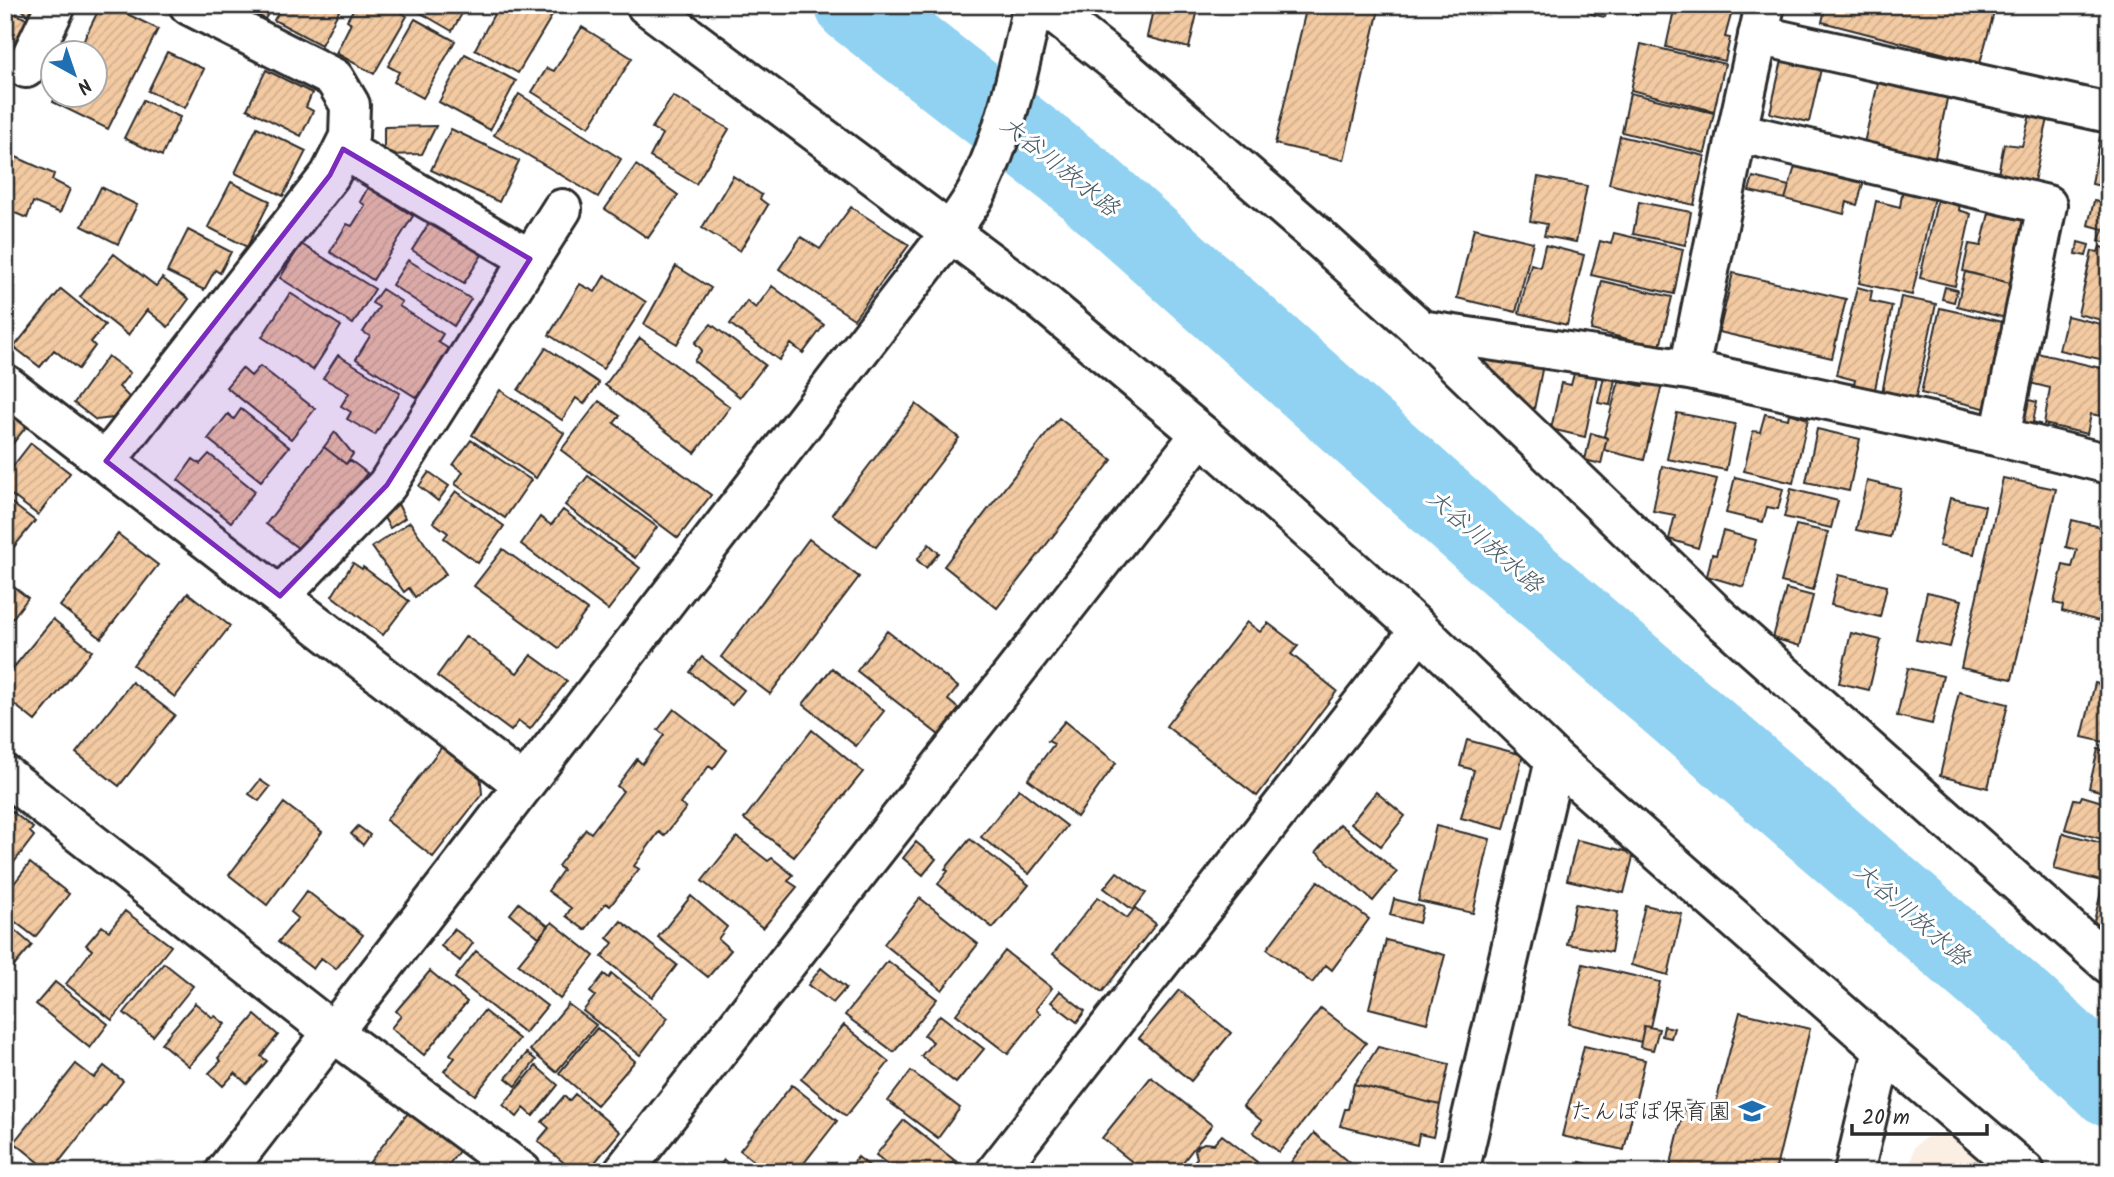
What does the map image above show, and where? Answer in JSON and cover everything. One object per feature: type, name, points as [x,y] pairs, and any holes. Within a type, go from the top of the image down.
[{"type":"street","points":[[26,68],[56,5]]},
{"type":"street","points":[[106,461],[330,175],[349,137],[349,104],[334,78],[189,5]]},
{"type":"street","points":[[646,5],[1043,302],[1201,434],[1420,630],[1555,760],[2025,1172]]},
{"type":"street","points":[[225,1172],[950,233],[975,194],[999,136],[1016,82],[1033,5]]},
{"type":"street","points":[[1043,5],[1127,71],[1220,150],[1421,330],[1720,618],[2109,964]]},
{"type":"street","points":[[1689,370],[1761,20],[2109,113]]},
{"type":"street","points":[[1737,132],[2047,205],[2000,437]]},
{"type":"street","points":[[343,149],[530,259]]},
{"type":"street","points":[[280,596],[387,485],[562,209]]},
{"type":"street","points":[[1421,330],[1689,370],[2000,437],[2109,464]]},
{"type":"street","points":[[5,384],[524,785]]},
{"type":"street","points":[[622,1172],[1201,434]]},
{"type":"street","points":[[1012,1166],[1420,630]]},
{"type":"street","points":[[1459,1172],[1555,760]]},
{"type":"street","points":[[5,775],[334,1032],[522,1172]]},
{"type":"street","points":[[1854,1172],[1883,1050]]},
{"type":"highlighted area","points":[[343,149],[530,259],[387,485],[280,596],[106,461],[330,175]]},
{"type":"shaded area","points":[[1939,1134],[1961,1136],[2001,1172],[1909,1172],[1914,1147],[1925,1138]]},
{"type":"building","points":[[17,5],[38,5],[28,15]]},
{"type":"building","points":[[101,5],[109,5],[158,29],[108,129],[65,108],[108,108],[108,38],[85,38]]},
{"type":"building","points":[[241,5],[273,5],[265,19]]},
{"type":"building","points":[[283,5],[342,5],[321,45],[274,20]]},
{"type":"building","points":[[356,5],[388,5],[407,16],[374,74],[336,53],[351,23],[347,20]]},
{"type":"building","points":[[407,5],[467,5],[452,31]]},
{"type":"building","points":[[499,5],[550,5],[556,9],[518,73],[475,49]]},
{"type":"building","points":[[1154,5],[1199,5],[1189,48],[1147,37]]},
{"type":"building","points":[[1307,5],[1380,5],[1344,160],[1275,144]]},
{"type":"building","points":[[1602,5],[1641,5],[1639,14]]},
{"type":"building","points":[[1675,5],[1724,5],[1724,8],[1732,11],[1725,37],[1730,38],[1725,61],[1666,47]]},
{"type":"building","points":[[1826,5],[1982,5],[1995,9],[1980,63],[1822,22]]},
{"type":"building","points":[[1593,6],[1607,10],[1605,17],[1591,14]]},
{"type":"building","points":[[5,9],[29,20],[6,69],[5,68]]},
{"type":"building","points":[[415,19],[455,41],[423,98],[394,82],[399,72],[388,66]]},
{"type":"building","points":[[582,27],[632,58],[589,127],[532,92],[547,68],[554,71]]},
{"type":"building","points":[[1641,44],[1725,64],[1714,111],[1631,90]]},
{"type":"building","points":[[167,52],[204,69],[185,108],[148,91]]},
{"type":"building","points":[[465,54],[516,81],[490,130],[439,102]]},
{"type":"building","points":[[1782,60],[1821,69],[1809,122],[1770,113]]},
{"type":"building","points":[[266,70],[312,93],[306,107],[313,111],[301,136],[247,109]]},
{"type":"building","points":[[1879,79],[1948,94],[1935,157],[1864,143]]},
{"type":"building","points":[[1630,93],[1714,113],[1705,153],[1622,132]]},
{"type":"building","points":[[519,94],[621,159],[598,197],[494,135]]},
{"type":"building","points":[[673,96],[729,129],[696,184],[650,157],[662,134],[652,128]]},
{"type":"building","points":[[143,100],[180,117],[162,156],[124,138]]},
{"type":"building","points":[[2031,111],[2049,114],[2034,181],[1998,174],[2004,144],[2022,146]]},
{"type":"building","points":[[436,126],[422,154],[384,155],[384,127]]},
{"type":"building","points":[[257,127],[306,151],[283,196],[235,173]]},
{"type":"building","points":[[451,129],[519,161],[499,202],[431,170]]},
{"type":"building","points":[[1620,136],[1705,156],[1694,205],[1609,184]]},
{"type":"building","points":[[2100,137],[2109,139],[2109,188],[2092,184]]},
{"type":"building","points":[[5,152],[54,174],[52,180],[70,189],[60,213],[33,202],[27,218],[5,209]]},
{"type":"building","points":[[1797,160],[1865,177],[1857,205],[1847,202],[1844,214],[1785,199]]},
{"type":"building","points":[[636,165],[678,195],[648,238],[605,209]]},
{"type":"building","points":[[733,176],[762,195],[760,199],[768,205],[740,251],[702,228]]},
{"type":"building","points":[[1538,177],[1587,186],[1576,242],[1544,236],[1547,224],[1530,221]]},
{"type":"building","points":[[1753,177],[1789,186],[1785,199],[1749,191]]},
{"type":"building","points":[[231,182],[270,201],[247,247],[208,227]]},
{"type":"building","points":[[101,187],[137,205],[118,244],[82,226]]},
{"type":"building","points":[[368,187],[413,216],[373,280],[330,252],[347,224],[352,226],[365,205],[360,202]]},
{"type":"building","points":[[1903,188],[1934,197],[1912,295],[1859,283],[1876,201],[1900,207]]},
{"type":"building","points":[[1938,197],[1960,202],[1959,210],[1971,214],[1955,286],[1920,278]]},
{"type":"building","points":[[2094,201],[2109,204],[2109,243],[2099,241],[2103,229],[2088,225]]},
{"type":"building","points":[[1639,202],[1691,212],[1685,245],[1633,234]]},
{"type":"building","points":[[1991,205],[2029,212],[2014,284],[1963,271],[1969,244],[1981,246]]},
{"type":"building","points":[[851,207],[909,245],[854,319],[779,269],[801,237],[820,249]]},
{"type":"building","points":[[435,214],[487,247],[464,283],[412,250]]},
{"type":"building","points":[[1474,228],[1533,242],[1516,312],[1457,298]]},
{"type":"building","points":[[188,230],[231,252],[220,273],[215,270],[204,290],[167,272]]},
{"type":"building","points":[[1614,233],[1683,249],[1674,294],[1591,275],[1600,241],[1611,244]]},
{"type":"building","points":[[2078,242],[2089,245],[2086,256],[2076,254]]},
{"type":"building","points":[[301,244],[375,289],[353,324],[280,278]]},
{"type":"building","points":[[1545,245],[1584,255],[1567,325],[1519,313],[1531,264],[1540,267]]},
{"type":"building","points":[[2100,247],[2109,249],[2109,322],[2078,314],[2092,251],[2098,252]]},
{"type":"building","points":[[114,254],[156,286],[162,278],[189,299],[168,327],[147,310],[128,335],[80,297]]},
{"type":"building","points":[[408,260],[471,299],[454,326],[392,285]]},
{"type":"building","points":[[676,266],[711,288],[677,344],[644,324]]},
{"type":"building","points":[[1965,272],[2014,284],[2006,318],[1957,306]]},
{"type":"building","points":[[1733,273],[1846,299],[1832,358],[1719,332]]},
{"type":"building","points":[[605,275],[646,302],[603,369],[549,335],[580,284],[595,292]]},
{"type":"building","points":[[1602,281],[1672,297],[1660,347],[1591,330]]},
{"type":"building","points":[[772,286],[824,325],[803,353],[791,344],[779,360],[730,324],[747,301],[756,308]]},
{"type":"building","points":[[1857,287],[1872,291],[1870,301],[1892,306],[1874,394],[1853,389],[1855,380],[1836,375]]},
{"type":"building","points":[[1945,287],[1957,290],[1954,302],[1942,299]]},
{"type":"building","points":[[61,289],[105,325],[91,342],[95,346],[78,369],[54,350],[40,367],[14,347]]},
{"type":"building","points":[[382,289],[402,302],[399,306],[443,334],[438,342],[449,349],[417,398],[356,359],[370,336],[363,332],[379,307],[372,303]]},
{"type":"building","points":[[290,293],[341,326],[313,370],[262,337]]},
{"type":"building","points":[[1901,297],[1936,304],[1915,401],[1882,393]]},
{"type":"building","points":[[1940,308],[2007,323],[1988,409],[1921,393]]},
{"type":"building","points":[[2067,316],[2109,326],[2109,361],[2059,350]]},
{"type":"building","points":[[711,324],[765,365],[740,397],[694,361],[702,350],[695,343]]},
{"type":"building","points":[[640,338],[730,407],[695,453],[605,385]]},
{"type":"building","points":[[1477,341],[1545,355],[1532,419],[1471,364]]},
{"type":"building","points":[[546,348],[599,383],[584,404],[576,398],[562,420],[518,390]]},
{"type":"building","points":[[2037,353],[2109,370],[2109,398],[2106,398],[2101,416],[2091,414],[2087,434],[2044,424],[2050,388],[2030,383]]},
{"type":"building","points":[[338,355],[400,393],[375,435],[347,419],[351,412],[341,406],[349,393],[323,378]]},
{"type":"building","points":[[108,356],[130,373],[119,387],[129,397],[113,418],[96,420],[74,403]]},
{"type":"building","points":[[260,366],[315,409],[291,439],[226,387],[242,368],[251,376]]},
{"type":"building","points":[[1576,366],[1598,371],[1585,437],[1551,429],[1561,383],[1571,385]]},
{"type":"building","points":[[1605,372],[1616,374],[1610,405],[1598,403]]},
{"type":"building","points":[[1645,380],[1662,384],[1644,460],[1604,450],[1607,438],[1604,436],[1619,381],[1643,386]]},
{"type":"building","points":[[500,390],[564,433],[536,478],[472,435]]},
{"type":"building","points":[[2025,399],[2037,402],[2033,422],[2040,424],[2039,430],[2018,425]]},
{"type":"building","points":[[599,401],[620,416],[614,423],[711,495],[678,538],[561,450]]},
{"type":"building","points":[[916,404],[959,438],[876,547],[832,514]]},
{"type":"building","points":[[241,409],[289,447],[261,481],[208,439],[228,414],[234,419]]},
{"type":"building","points":[[5,410],[27,426],[5,453]]},
{"type":"building","points":[[1677,413],[1735,424],[1726,470],[1667,459]]},
{"type":"building","points":[[1789,413],[1808,419],[1793,483],[1744,471],[1753,431],[1760,432],[1765,414],[1788,419]]},
{"type":"building","points":[[1059,418],[1112,460],[997,608],[944,566]]},
{"type":"building","points":[[1817,429],[1860,439],[1849,491],[1806,482]]},
{"type":"building","points":[[335,432],[353,454],[346,464],[324,447]]},
{"type":"building","points":[[1591,433],[1607,438],[1601,464],[1585,460]]},
{"type":"building","points":[[471,440],[531,480],[505,518],[455,484],[463,472],[453,465]]},
{"type":"building","points":[[31,443],[70,473],[38,515],[5,490],[5,466],[10,470]]},
{"type":"building","points":[[324,447],[346,464],[350,460],[367,473],[306,554],[266,524]]},
{"type":"building","points":[[209,454],[255,491],[231,522],[178,480],[193,459],[200,464]]},
{"type":"building","points":[[1662,466],[1717,479],[1698,548],[1669,539],[1675,515],[1653,511]]},
{"type":"building","points":[[429,472],[449,486],[438,501],[419,486]]},
{"type":"building","points":[[588,476],[657,527],[635,558],[565,505]]},
{"type":"building","points":[[1735,477],[1783,489],[1778,509],[1767,507],[1763,522],[1726,513]]},
{"type":"building","points":[[2003,478],[2056,489],[2012,679],[1961,668]]},
{"type":"building","points":[[1867,481],[1901,489],[1890,537],[1856,530]]},
{"type":"building","points":[[1791,489],[1838,501],[1831,528],[1784,517]]},
{"type":"building","points":[[456,491],[504,526],[478,563],[444,538],[448,533],[433,522]]},
{"type":"building","points":[[5,498],[35,521],[5,558]]},
{"type":"building","points":[[1950,498],[1985,506],[1974,554],[1939,546]]},
{"type":"building","points":[[398,504],[405,518],[390,528],[382,514]]},
{"type":"building","points":[[563,510],[640,568],[608,610],[521,544],[540,517],[551,525]]},
{"type":"building","points":[[2072,520],[2109,529],[2109,579],[2099,621],[2062,611],[2063,605],[2054,603],[2063,565],[2072,567],[2077,550],[2066,547]]},
{"type":"building","points":[[410,522],[446,574],[415,597],[409,588],[404,592],[372,547]]},
{"type":"building","points":[[1796,525],[1828,532],[1813,590],[1781,582]]},
{"type":"building","points":[[1723,531],[1756,540],[1744,587],[1707,576],[1712,554],[1716,555]]},
{"type":"building","points":[[118,534],[158,565],[101,638],[60,606]]},
{"type":"building","points":[[809,539],[859,577],[770,694],[721,657]]},
{"type":"building","points":[[929,544],[939,553],[926,568],[917,560]]},
{"type":"building","points":[[503,549],[587,610],[559,648],[474,586]]},
{"type":"building","points":[[353,563],[362,569],[363,567],[409,601],[383,635],[332,596]]},
{"type":"building","points":[[1838,575],[1887,586],[1880,617],[1831,605]]},
{"type":"building","points":[[5,580],[28,598],[5,628]]},
{"type":"building","points":[[1786,589],[1813,596],[1800,646],[1773,638]]},
{"type":"building","points":[[1927,592],[1962,600],[1950,647],[1916,640]]},
{"type":"building","points":[[188,593],[230,626],[175,697],[133,665]]},
{"type":"building","points":[[53,619],[92,651],[35,721],[5,697],[5,678]]},
{"type":"building","points":[[1247,622],[1260,632],[1268,623],[1298,646],[1291,654],[1337,691],[1257,796],[1166,726]]},
{"type":"building","points":[[887,631],[958,687],[948,700],[959,709],[939,735],[857,671]]},
{"type":"building","points":[[1851,633],[1881,640],[1869,690],[1839,683]]},
{"type":"building","points":[[466,636],[517,673],[531,655],[567,681],[530,729],[519,721],[511,731],[437,676]]},
{"type":"building","points":[[702,657],[744,690],[732,705],[690,672]]},
{"type":"building","points":[[832,668],[884,711],[856,746],[803,704]]},
{"type":"building","points":[[1908,668],[1943,676],[1932,724],[1897,716]]},
{"type":"building","points":[[132,682],[175,715],[119,786],[76,753]]},
{"type":"building","points":[[2095,683],[2109,687],[2109,743],[2082,737]]},
{"type":"building","points":[[1959,692],[2008,704],[1988,788],[1940,776]]},
{"type":"building","points":[[674,709],[727,750],[713,769],[709,766],[680,804],[686,808],[664,836],[659,832],[634,866],[639,869],[610,906],[606,903],[585,930],[566,916],[571,908],[548,891],[563,870],[558,866],[586,829],[591,833],[623,791],[617,786],[637,759],[642,764],[664,735],[658,730]]},
{"type":"building","points":[[1065,721],[1116,763],[1077,817],[1028,779],[1054,744],[1048,741]]},
{"type":"building","points":[[812,730],[863,772],[794,857],[744,819]]},
{"type":"building","points":[[1467,740],[1523,755],[1504,829],[1461,818],[1474,770],[1460,766]]},
{"type":"building","points":[[444,744],[480,772],[482,794],[433,857],[386,820]]},
{"type":"building","points":[[2098,749],[2109,752],[2109,799],[2101,796],[2103,792],[2089,788]]},
{"type":"building","points":[[260,780],[270,787],[259,801],[249,794]]},
{"type":"building","points":[[1019,789],[1067,826],[1029,874],[981,837]]},
{"type":"building","points":[[1376,792],[1405,816],[1381,846],[1351,823]]},
{"type":"building","points":[[2082,796],[2109,804],[2109,841],[2065,829],[2074,799],[2080,800]]},
{"type":"building","points":[[284,803],[322,832],[267,905],[229,875]]},
{"type":"building","points":[[5,806],[33,828],[30,832],[34,836],[5,874]]},
{"type":"building","points":[[1340,824],[1397,872],[1373,901],[1316,852]]},
{"type":"building","points":[[358,826],[370,835],[363,845],[351,834]]},
{"type":"building","points":[[1436,826],[1490,839],[1473,913],[1418,901]]},
{"type":"building","points":[[2063,833],[2109,845],[2109,883],[2054,869]]},
{"type":"building","points":[[737,837],[768,861],[772,858],[793,875],[788,881],[797,887],[763,928],[702,881]]},
{"type":"building","points":[[970,839],[1029,885],[993,928],[938,884],[948,871],[945,869]]},
{"type":"building","points":[[1577,840],[1634,853],[1624,893],[1567,880]]},
{"type":"building","points":[[916,842],[936,859],[923,875],[903,858]]},
{"type":"building","points":[[30,863],[69,894],[35,937],[5,914],[5,895]]},
{"type":"building","points":[[1117,872],[1146,893],[1133,910],[1104,888]]},
{"type":"building","points":[[1318,881],[1369,919],[1332,970],[1326,965],[1312,983],[1267,949]]},
{"type":"building","points":[[2102,888],[2109,889],[2109,935],[2094,921]]},
{"type":"building","points":[[307,891],[363,935],[336,969],[321,958],[313,969],[278,942],[298,918],[291,912]]},
{"type":"building","points":[[691,896],[727,927],[718,939],[731,950],[708,977],[658,937]]},
{"type":"building","points":[[1098,897],[1127,918],[1135,908],[1156,924],[1102,992],[1053,954]]},
{"type":"building","points":[[920,898],[978,944],[942,990],[884,944]]},
{"type":"building","points":[[1394,899],[1423,907],[1419,923],[1390,915]]},
{"type":"building","points":[[519,903],[548,926],[539,937],[510,914]]},
{"type":"building","points":[[1575,904],[1618,912],[1611,952],[1567,944]]},
{"type":"building","points":[[1645,905],[1682,914],[1668,975],[1631,965]]},
{"type":"building","points":[[125,911],[171,946],[112,1020],[66,984],[92,950],[86,945],[102,926],[109,931]]},
{"type":"building","points":[[621,921],[677,965],[652,997],[602,957],[613,943],[607,938]]},
{"type":"building","points":[[5,922],[32,945],[5,977]]},
{"type":"building","points":[[552,922],[594,956],[560,999],[518,964]]},
{"type":"building","points":[[454,929],[473,943],[460,961],[441,946]]},
{"type":"building","points":[[1386,940],[1445,955],[1427,1023],[1369,1008]]},
{"type":"building","points":[[476,951],[547,1006],[525,1033],[455,978]]},
{"type":"building","points":[[1005,951],[1052,988],[1036,1009],[1040,1014],[1008,1054],[956,1014]]},
{"type":"building","points":[[888,961],[937,999],[894,1052],[845,1015]]},
{"type":"building","points":[[164,963],[193,986],[153,1036],[124,1013]]},
{"type":"building","points":[[1583,964],[1660,982],[1650,1027],[1644,1026],[1641,1042],[1569,1024]]},
{"type":"building","points":[[821,968],[846,988],[833,1003],[808,985]]},
{"type":"building","points":[[430,971],[467,1002],[424,1055],[391,1028],[401,1016],[396,1011]]},
{"type":"building","points":[[604,974],[609,978],[612,974],[668,1018],[640,1055],[583,1011],[595,996],[590,992]]},
{"type":"building","points":[[55,982],[108,1024],[90,1048],[36,1004]]},
{"type":"building","points":[[1179,990],[1231,1033],[1191,1081],[1139,1038]]},
{"type":"building","points":[[1060,991],[1085,1011],[1077,1022],[1051,1002]]},
{"type":"building","points":[[195,1003],[225,1024],[189,1066],[161,1043]]},
{"type":"building","points":[[568,1004],[596,1025],[556,1072],[530,1050]]},
{"type":"building","points":[[1321,1008],[1366,1043],[1279,1152],[1253,1132],[1262,1121],[1243,1106]]},
{"type":"building","points":[[484,1011],[519,1039],[475,1095],[444,1071],[455,1058],[450,1054]]},
{"type":"building","points":[[1740,1012],[1810,1029],[1775,1172],[1669,1172],[1686,1101],[1715,1106]]},
{"type":"building","points":[[255,1015],[278,1035],[261,1056],[267,1061],[247,1084],[235,1073],[223,1086],[209,1073],[221,1061],[218,1058]]},
{"type":"building","points":[[940,1015],[984,1049],[956,1083],[921,1056],[933,1042],[924,1035]]},
{"type":"building","points":[[844,1025],[889,1062],[846,1116],[801,1079]]},
{"type":"building","points":[[1644,1026],[1659,1029],[1653,1050],[1640,1047]]},
{"type":"building","points":[[1664,1026],[1674,1028],[1671,1038],[1662,1036]]},
{"type":"building","points":[[597,1028],[635,1061],[597,1105],[559,1073]]},
{"type":"building","points":[[1584,1046],[1645,1060],[1624,1150],[1562,1136]]},
{"type":"building","points":[[1378,1047],[1449,1064],[1440,1105],[1354,1084]]},
{"type":"building","points":[[527,1053],[536,1060],[516,1086],[506,1078]]},
{"type":"building","points":[[76,1064],[94,1078],[104,1066],[123,1081],[51,1172],[14,1142]]},
{"type":"building","points":[[536,1066],[558,1085],[533,1116],[524,1108],[517,1117],[503,1105]]},
{"type":"building","points":[[911,1071],[960,1108],[938,1138],[888,1101]]},
{"type":"building","points":[[1151,1077],[1212,1125],[1175,1172],[1145,1172],[1102,1138]]},
{"type":"building","points":[[1354,1084],[1440,1105],[1433,1137],[1419,1134],[1417,1145],[1340,1126],[1345,1109],[1348,1109]]},
{"type":"building","points":[[792,1085],[837,1121],[797,1172],[768,1172],[740,1150]]},
{"type":"building","points":[[575,1094],[620,1132],[587,1172],[582,1172],[573,1165],[570,1168],[538,1141],[549,1128],[542,1122],[564,1096],[569,1101]]},
{"type":"building","points":[[408,1113],[459,1151],[443,1172],[362,1172]]},
{"type":"building","points":[[904,1120],[954,1160],[944,1172],[897,1172],[876,1155]]},
{"type":"building","points":[[1314,1133],[1360,1172],[1303,1172],[1291,1162]]},
{"type":"building","points":[[1222,1135],[1257,1162],[1249,1172],[1185,1172],[1197,1158],[1195,1150],[1198,1146],[1204,1143],[1214,1144]]},
{"type":"building","points":[[858,1157],[877,1172],[846,1172]]},
{"type":"building","points":[[724,1160],[739,1172],[715,1172]]},
{"type":"building","points":[[956,1161],[967,1169],[964,1172],[948,1172]]},
{"type":"building","points":[[1580,1162],[1617,1171],[1578,1172]]},
{"type":"building","points":[[1975,1162],[1986,1172],[1967,1172]]},
{"type":"waterway","name":"大谷川放水路","points":[[855,5],[1082,181],[1494,549],[2024,1007],[2109,1086]]},
{"type":"place","name":"たんぽぽ保育園","points":[[1752,1111]]}]
